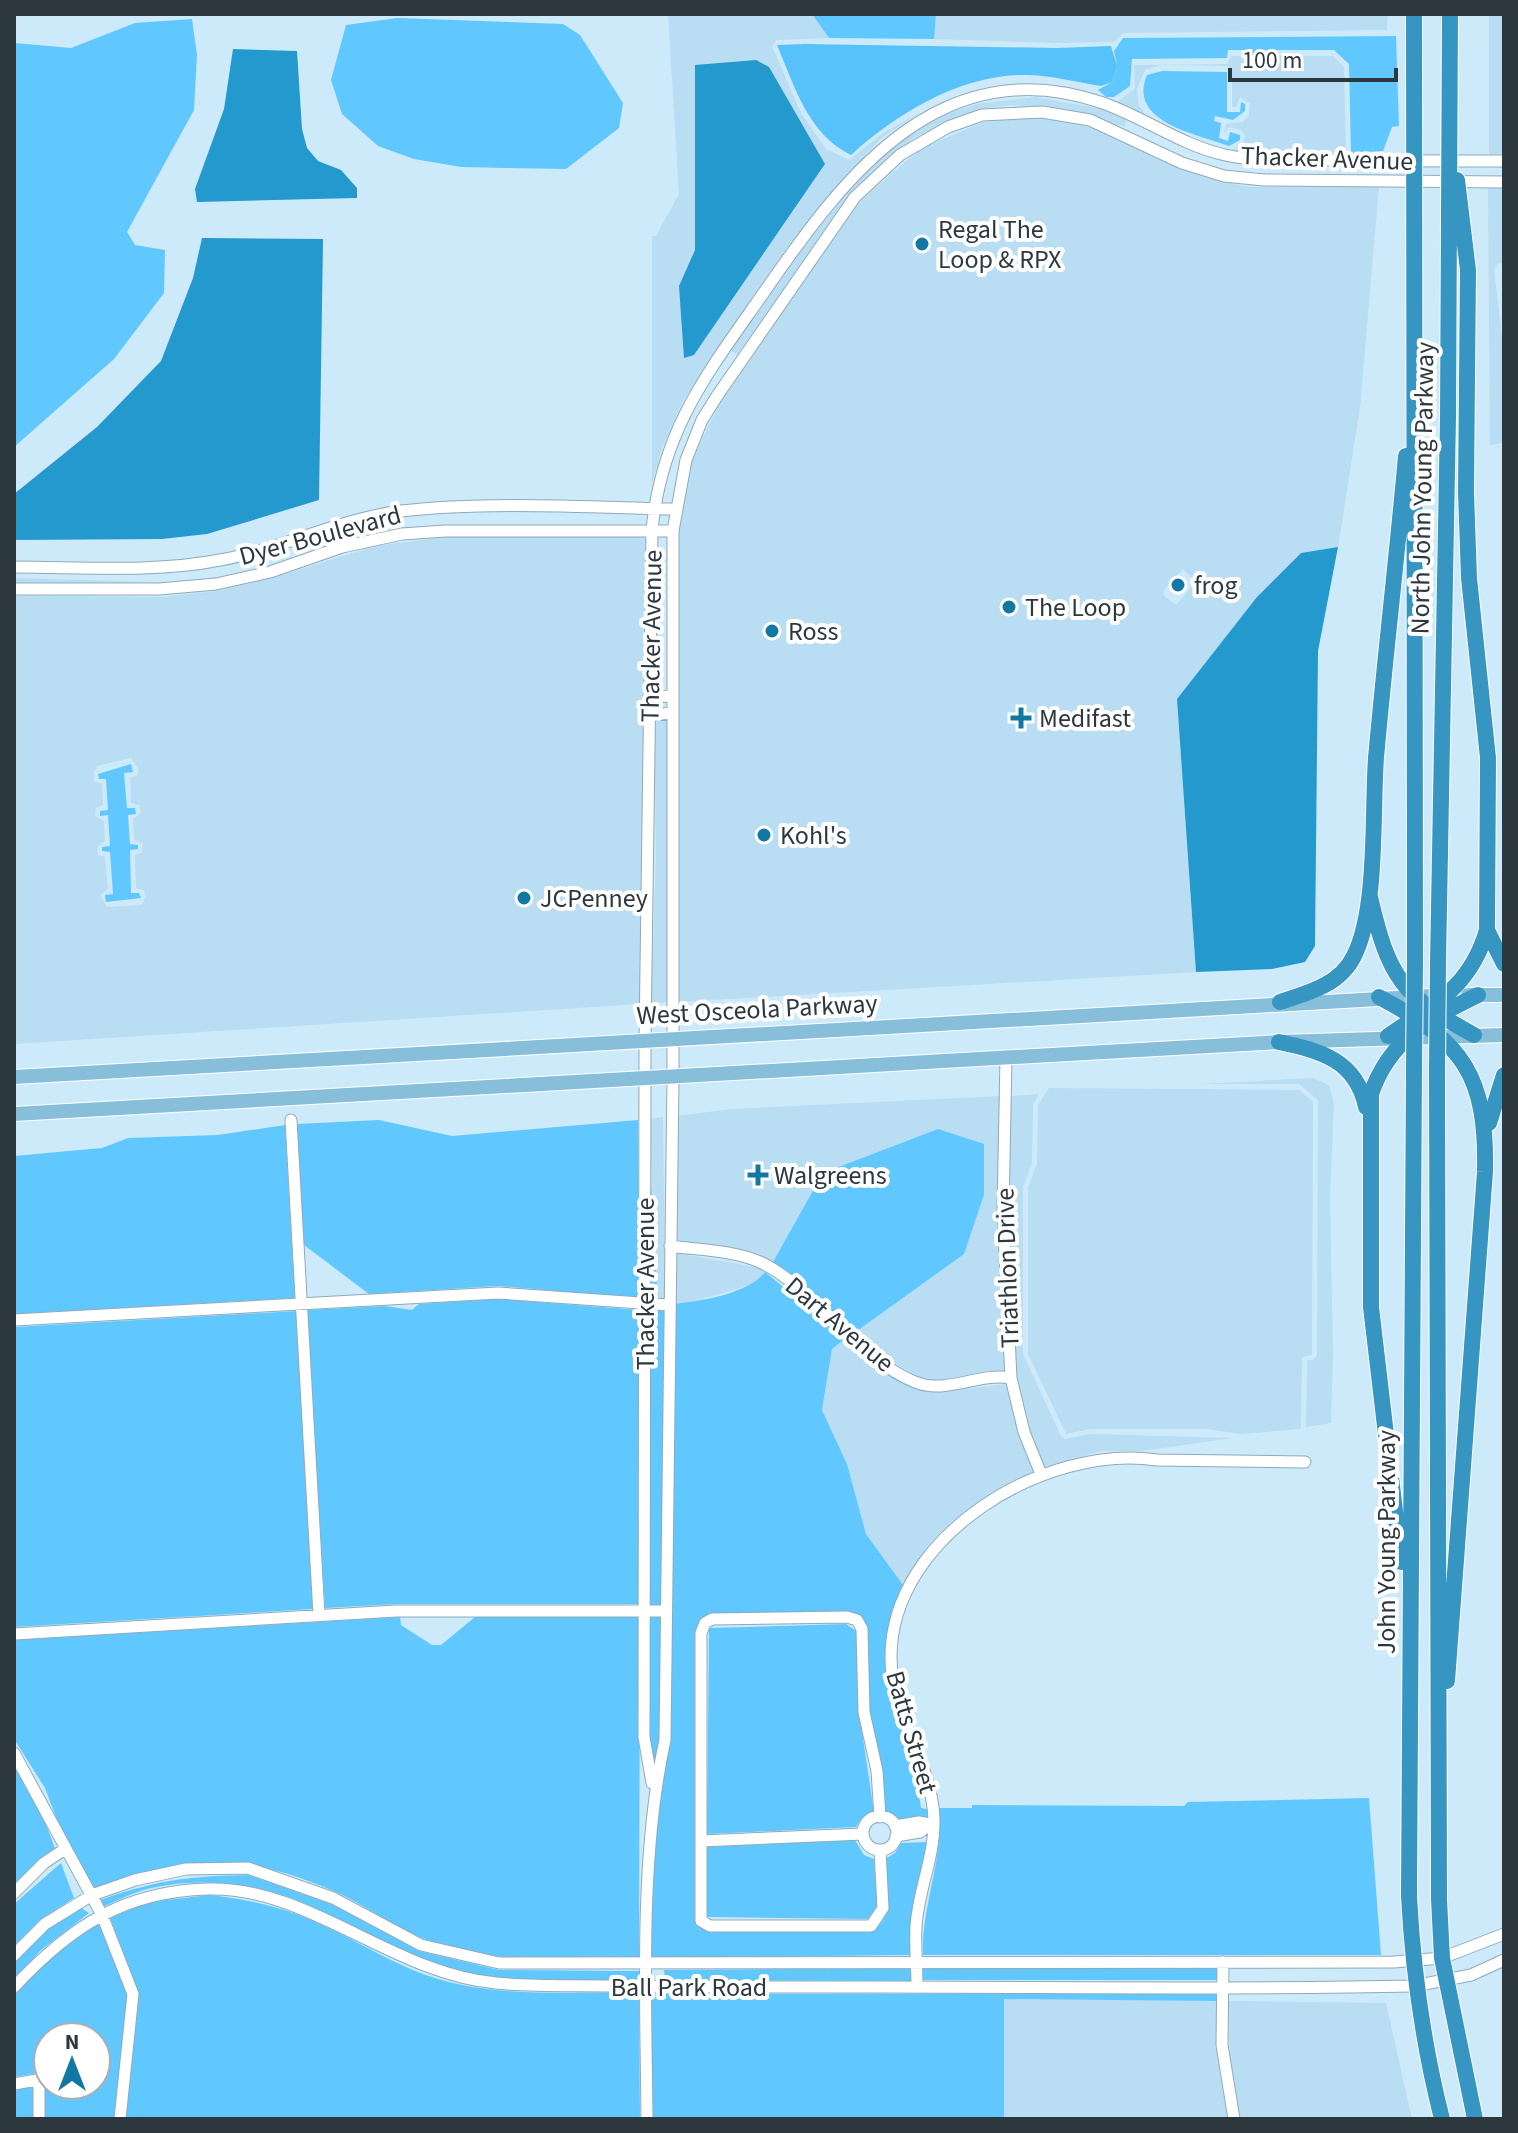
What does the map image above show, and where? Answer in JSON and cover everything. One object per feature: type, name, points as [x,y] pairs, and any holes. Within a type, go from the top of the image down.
[{"type":"highway","name":"North John Young Parkway","points":[[1414,14],[1415,962]]},
{"type":"highway","points":[[1368,1117],[1376,1078],[1406,1036],[1449,995],[1480,954],[1487,930],[1488,758],[1469,578],[1466,492],[1468,270],[1450,161],[1450,14]]},
{"type":"highway","name":"North John Young Parkway","points":[[1438,962],[1454,181]]},
{"type":"highway","points":[[1280,1002],[1319,990],[1346,968],[1359,943],[1369,892],[1376,759],[1407,442],[1415,305]]},
{"type":"highway","points":[[1369,892],[1381,947],[1389,965],[1471,1075],[1482,1105],[1486,1136],[1438,1794]]},
{"type":"highway","points":[[1487,930],[1504,964]]},
{"type":"highway","name":"John Young Parkway","points":[[1415,962],[1410,1607],[1412,1961],[1414,1986],[1442,2119]]},
{"type":"highway","name":"John Young Parkway","points":[[1438,962],[1438,1794],[1442,1958],[1475,2119]]},
{"type":"highway","points":[[1388,1036],[1426,1016],[1478,995]]},
{"type":"highway","points":[[1379,997],[1474,1035]]},
{"type":"highway","points":[[1279,1042],[1318,1050],[1346,1066],[1363,1092],[1368,1117],[1371,1307],[1401,1567],[1410,1607]]},
{"type":"highway","points":[[1486,1136],[1504,1075]]},
{"type":"main road","name":"West Osceola Parkway","points":[[14,1077],[1280,1002],[1504,995]]},
{"type":"main road","points":[[14,1114],[1388,1036],[1504,1035]]},
{"type":"street","name":"Thacker Avenue","points":[[654,1791],[644,1737],[645,1040],[650,851],[652,530],[654,508],[671,441],[688,404],[791,253],[846,183],[887,142],[936,111],[975,98],[1036,91],[1071,94],[1132,115],[1202,148],[1270,160],[1504,161]]},
{"type":"street","name":"Thacker Avenue","points":[[647,2119],[646,1986],[654,1791],[665,1740],[673,1077],[673,531],[674,509],[686,460],[702,420],[855,197],[917,143],[971,119],[1010,112],[1077,118],[1130,136],[1182,163],[1247,179],[1504,182]]},
{"type":"street","points":[[1130,136],[1132,115]]},
{"type":"street","points":[[1247,179],[1252,167],[1270,160]]},
{"type":"street","points":[[722,352],[739,363]]},
{"type":"street","name":"Dyer Boulevard","points":[[14,567],[162,567],[245,555],[335,526],[401,511],[674,509]]},
{"type":"street","points":[[401,511],[402,534]]},
{"type":"street","name":"Dyer Boulevard","points":[[14,589],[159,589],[242,579],[342,547],[402,534],[445,531],[673,531]]},
{"type":"street","points":[[159,589],[162,567]]},
{"type":"street","points":[[649,697],[673,696]]},
{"type":"street","points":[[649,715],[673,713]]},
{"type":"street","name":"Triathlon Drive","points":[[1006,1057],[1003,1212],[1011,1378],[1024,1432],[1041,1474]]},
{"type":"street","points":[[291,1120],[319,1615]]},
{"type":"street","name":"Dart Avenue","points":[[670,1246],[738,1255],[772,1268],[895,1372],[920,1384],[941,1386],[1001,1376],[1011,1378]]},
{"type":"street","points":[[14,1320],[498,1293],[669,1305]]},
{"type":"street","points":[[645,1443],[668,1443]]},
{"type":"street","name":"Batts Street","points":[[917,1987],[916,1925],[932,1852],[931,1825],[926,1773],[901,1712],[891,1657],[901,1603],[914,1576],[955,1527],[1041,1474],[1070,1464],[1118,1457],[1305,1462]]},
{"type":"street","points":[[14,1634],[396,1611],[666,1611]]},
{"type":"street","points":[[880,1850],[883,1908],[871,1926],[710,1926],[701,1921],[701,1633],[705,1623],[712,1619],[847,1617],[857,1620],[862,1629],[864,1712],[877,1771],[880,1817],[896,1831]]},
{"type":"street","points":[[14,1753],[102,1915],[133,1994],[120,2119]]},
{"type":"street","points":[[880,1817],[868,1822],[863,1834],[866,1843],[880,1850]]},
{"type":"street","points":[[896,1831],[919,1822],[931,1825]]},
{"type":"street","points":[[880,1850],[892,1844],[896,1831]]},
{"type":"street","points":[[701,1841],[863,1834]]},
{"type":"street","points":[[14,1893],[44,1863],[65,1849]]},
{"type":"street","name":"Ball Park Road","points":[[14,1955],[45,1924],[92,1895],[186,1869],[248,1868],[333,1898],[421,1945],[499,1963],[1412,1961],[1442,1958],[1504,1934]]},
{"type":"street","name":"Ball Park Road","points":[[14,1987],[44,1955],[87,1921],[147,1896],[210,1889],[256,1894],[314,1914],[383,1950],[439,1973],[495,1983],[917,1987],[1414,1986],[1446,1981],[1504,1960]]},
{"type":"street","points":[[1223,1962],[1224,2068],[1234,2119]]},
{"type":"shaded area","points":[[668,14],[812,14],[829,38],[777,40],[772,46],[801,113],[826,149],[849,160],[883,133],[921,112],[884,136],[868,152],[786,249],[683,401],[661,451],[652,484],[652,236],[656,236],[679,194]],"holes":[[[825,165],[694,355],[685,357],[679,286],[695,250]]]},
{"type":"shaded area","points":[[812,14],[936,14],[934,39],[829,38]]},
{"type":"shaded area","points":[[936,14],[1388,14],[1387,30],[1123,33],[1114,42],[1057,43],[934,39]]},
{"type":"shaded area","points":[[1489,14],[1504,14],[1504,154],[1489,154]]},
{"type":"shaded area","points":[[397,18],[563,24],[580,35],[623,103],[619,128],[566,169],[461,167],[414,159],[378,146],[342,114],[331,80],[346,25]]},
{"type":"shaded area","points":[[192,19],[197,55],[194,110],[127,232],[135,245],[165,250],[164,293],[114,359],[14,447],[14,43],[71,48],[135,23]]},
{"type":"shaded area","points":[[1396,36],[1399,126],[1392,127],[1383,151],[1351,153],[1349,64],[1334,50],[1264,50],[1245,59],[1244,50],[1228,50],[1227,58],[1132,59],[1130,86],[1114,97],[1106,97],[1098,90],[1112,82],[1117,66],[1114,51],[1123,38]]},
{"type":"shaded area","points":[[777,45],[1111,46],[1117,66],[1112,82],[1101,86],[1031,75],[975,82],[908,112],[851,155],[836,146],[813,122]]},
{"type":"shaded area","points":[[233,49],[297,51],[302,129],[307,148],[318,161],[341,170],[357,188],[357,198],[197,202],[195,189],[224,109]]},
{"type":"shaded area","points":[[1232,56],[1240,56],[1245,64],[1265,56],[1333,56],[1344,67],[1346,154],[1233,150],[1243,144],[1245,136],[1241,130],[1229,127],[1224,134],[1226,124],[1243,122],[1249,115],[1250,104],[1240,97],[1236,107],[1232,107],[1232,71],[1227,66],[1162,65],[1145,70],[1137,89],[1139,106],[1145,114],[1117,102],[1135,89],[1134,65],[1227,64]]},
{"type":"shaded area","points":[[756,60],[769,67],[825,164],[694,355],[684,358],[679,286],[695,250],[695,65]]},
{"type":"shaded area","points":[[1162,71],[1227,72],[1227,112],[1240,112],[1241,102],[1245,104],[1245,111],[1233,120],[1215,116],[1214,121],[1221,123],[1219,138],[1228,141],[1230,132],[1240,135],[1240,140],[1229,146],[1183,131],[1155,115],[1143,91],[1147,75]]},
{"type":"shaded area","points":[[1036,97],[1101,109],[1126,119],[1125,127],[1065,109],[1011,105],[980,109],[914,138],[851,193],[737,355],[730,350],[820,223],[890,147],[938,117],[976,104]]},
{"type":"shaded area","points":[[1041,118],[1089,127],[1181,169],[1250,187],[1379,187],[1360,408],[1338,547],[1301,553],[1257,597],[1177,699],[1196,972],[678,1002],[679,531],[691,463],[721,399],[859,202],[920,149],[983,122]],"holes":[[[1183,569],[1196,582],[1176,605],[1164,596],[1163,591]]]},
{"type":"shaded area","points":[[1488,188],[1504,188],[1504,263],[1497,264],[1494,270],[1504,353],[1504,443],[1490,445]]},
{"type":"shaded area","points":[[202,238],[323,239],[319,500],[207,534],[162,539],[14,540],[14,494],[97,427],[161,361],[193,278]]},
{"type":"shaded area","points":[[445,537],[647,537],[640,1004],[14,1044],[14,596],[163,597],[216,591],[272,578],[375,546]],"holes":[[[131,758],[139,770],[137,776],[130,778],[131,803],[139,805],[141,813],[133,819],[134,839],[143,844],[142,852],[135,855],[136,888],[144,890],[146,897],[141,905],[107,907],[100,895],[108,889],[105,857],[98,855],[97,847],[105,841],[104,821],[95,816],[96,808],[103,805],[102,784],[94,781],[94,772],[97,766]]]},
{"type":"shaded area","points":[[1338,547],[1318,651],[1315,946],[1305,962],[1272,969],[1196,972],[1177,699],[1257,597],[1301,553]]},
{"type":"shaded area","points":[[14,578],[154,582],[14,583]]},
{"type":"shaded area","points":[[667,720],[667,1002],[651,1003],[656,857],[654,721]]},
{"type":"shaded area","points":[[131,764],[133,772],[124,773],[127,808],[135,808],[136,814],[128,815],[130,844],[138,845],[138,849],[130,850],[131,893],[139,893],[141,898],[106,902],[105,895],[113,894],[110,852],[102,851],[102,847],[110,846],[108,815],[100,816],[100,811],[108,810],[106,779],[99,779],[98,774]]},
{"type":"shaded area","points":[[1313,1078],[1329,1085],[1334,1104],[1330,1196],[1333,1357],[1331,1423],[1306,1427],[1307,1360],[1313,1360],[1317,1355],[1318,1100],[1299,1084],[1199,1084]]},
{"type":"shaded area","points":[[1049,1088],[1299,1090],[1313,1102],[1312,1355],[1302,1357],[1301,1429],[1241,1434],[1207,1429],[1090,1429],[1066,1434],[1028,1354],[1028,1187],[1037,1164],[1038,1105]]},
{"type":"shaded area","points":[[1039,1094],[1033,1105],[1032,1163],[1023,1187],[1023,1354],[1061,1436],[1065,1439],[1090,1434],[1232,1438],[1142,1451],[1101,1451],[1044,1467],[1030,1430],[1017,1378],[1008,1212],[1011,1096]]},
{"type":"shaded area","points":[[1000,1096],[997,1213],[1005,1371],[941,1380],[921,1378],[899,1366],[857,1331],[964,1254],[984,1195],[785,1244],[773,1262],[739,1249],[675,1241],[675,1116],[733,1109]]},
{"type":"shaded area","points":[[663,1117],[665,1285],[675,1285],[676,1253],[756,1267],[765,1272],[757,1283],[688,1303],[658,1305],[649,1119]]},
{"type":"shaded area","points":[[379,1120],[452,1136],[638,1120],[639,1298],[498,1286],[369,1294],[304,1245],[297,1124]]},
{"type":"shaded area","points":[[285,1125],[295,1298],[14,1314],[14,1156],[102,1148],[128,1138],[218,1135]]},
{"type":"shaded area","points":[[938,1129],[984,1144],[984,1195],[964,1254],[857,1331],[773,1262],[823,1173]]},
{"type":"shaded area","points":[[649,1148],[658,1305],[731,1293],[765,1272],[846,1338],[832,1349],[822,1410],[847,1464],[866,1534],[903,1585],[892,1615],[888,1671],[921,1808],[927,1809],[928,1817],[898,1822],[886,1812],[870,1711],[867,1629],[862,1617],[847,1611],[709,1614],[700,1621],[696,1633],[696,1921],[710,1932],[871,1932],[879,1926],[887,1909],[885,1859],[895,1853],[901,1843],[928,1842],[910,1924],[911,1955],[650,1958]]},
{"type":"shaded area","points":[[497,1299],[640,1310],[640,1604],[399,1604],[325,1608],[307,1310],[385,1306],[412,1310],[419,1304]]},
{"type":"shaded area","points":[[296,1311],[313,1609],[14,1627],[14,1327]]},
{"type":"shaded area","points":[[846,1338],[892,1377],[918,1390],[942,1392],[1006,1384],[1019,1434],[1034,1471],[951,1522],[928,1545],[903,1585],[866,1534],[847,1464],[822,1410],[832,1349]]},
{"type":"shaded area","points":[[400,1617],[401,1625],[432,1645],[441,1645],[475,1617],[640,1617],[639,1958],[529,1959],[448,1947],[411,1933],[336,1892],[301,1878],[239,1864],[181,1865],[84,1892],[45,1788],[14,1739],[14,1640]]},
{"type":"shaded area","points":[[846,1624],[856,1631],[859,1712],[874,1812],[862,1818],[856,1827],[707,1834],[709,1628]]},
{"type":"shaded area","points":[[14,1761],[34,1793],[56,1851],[14,1886]]},
{"type":"shaded area","points":[[1369,1798],[1381,1955],[923,1955],[925,1918],[938,1845],[938,1808],[972,1808],[972,1805],[1184,1806],[1188,1802]]},
{"type":"shaded area","points":[[855,1840],[864,1855],[874,1859],[877,1907],[869,1919],[707,1917],[707,1847]]},
{"type":"shaded area","points":[[61,1863],[74,1898],[41,1919],[14,1946],[14,1904]]},
{"type":"shaded area","points":[[248,1875],[331,1904],[419,1951],[499,1970],[639,1971],[639,1980],[513,1979],[464,1972],[409,1954],[299,1901],[235,1884],[169,1885],[141,1891],[102,1907],[95,1902],[170,1881]]},
{"type":"shaded area","points":[[210,1895],[262,1904],[299,1915],[405,1966],[462,1985],[512,1991],[639,1993],[640,2119],[126,2119],[139,1995],[110,1918],[148,1902]]},
{"type":"shaded area","points":[[81,1908],[89,1913],[41,1950],[14,1979],[14,1963],[48,1929]]},
{"type":"shaded area","points":[[99,1923],[128,1995],[114,2119],[45,2119],[44,2101],[112,2101],[112,2021],[32,2021],[32,2074],[14,2077],[14,1996],[47,1960]]},
{"type":"shaded area","points":[[912,1968],[912,1981],[665,1980],[664,1970]]},
{"type":"shaded area","points":[[923,1968],[1217,1968],[1217,1980],[923,1980]]},
{"type":"shaded area","points":[[650,1993],[1217,1993],[1216,2001],[1004,1999],[1004,2119],[652,2119]]},
{"type":"shaded area","points":[[1004,1998],[1216,2001],[1219,2069],[1228,2119],[1004,2119]]},
{"type":"shaded area","points":[[1228,2001],[1386,2003],[1412,2119],[1240,2119],[1230,2067]]},
{"type":"shaded area","points":[[32,2085],[33,2119],[14,2119],[14,2091]]},
{"type":"place","name":"Regal The Loop & RPX","points":[[922,244]]},
{"type":"place","name":"frog","points":[[1178,585]]},
{"type":"place","name":"The Loop","points":[[1009,607]]},
{"type":"place","name":"Ross","points":[[772,631]]},
{"type":"place","name":"Medifast","points":[[1021,718]]},
{"type":"place","name":"Kohl's","points":[[764,835]]},
{"type":"place","name":"JCPenney","points":[[524,898]]},
{"type":"place","name":"Walgreens","points":[[758,1175]]}]
